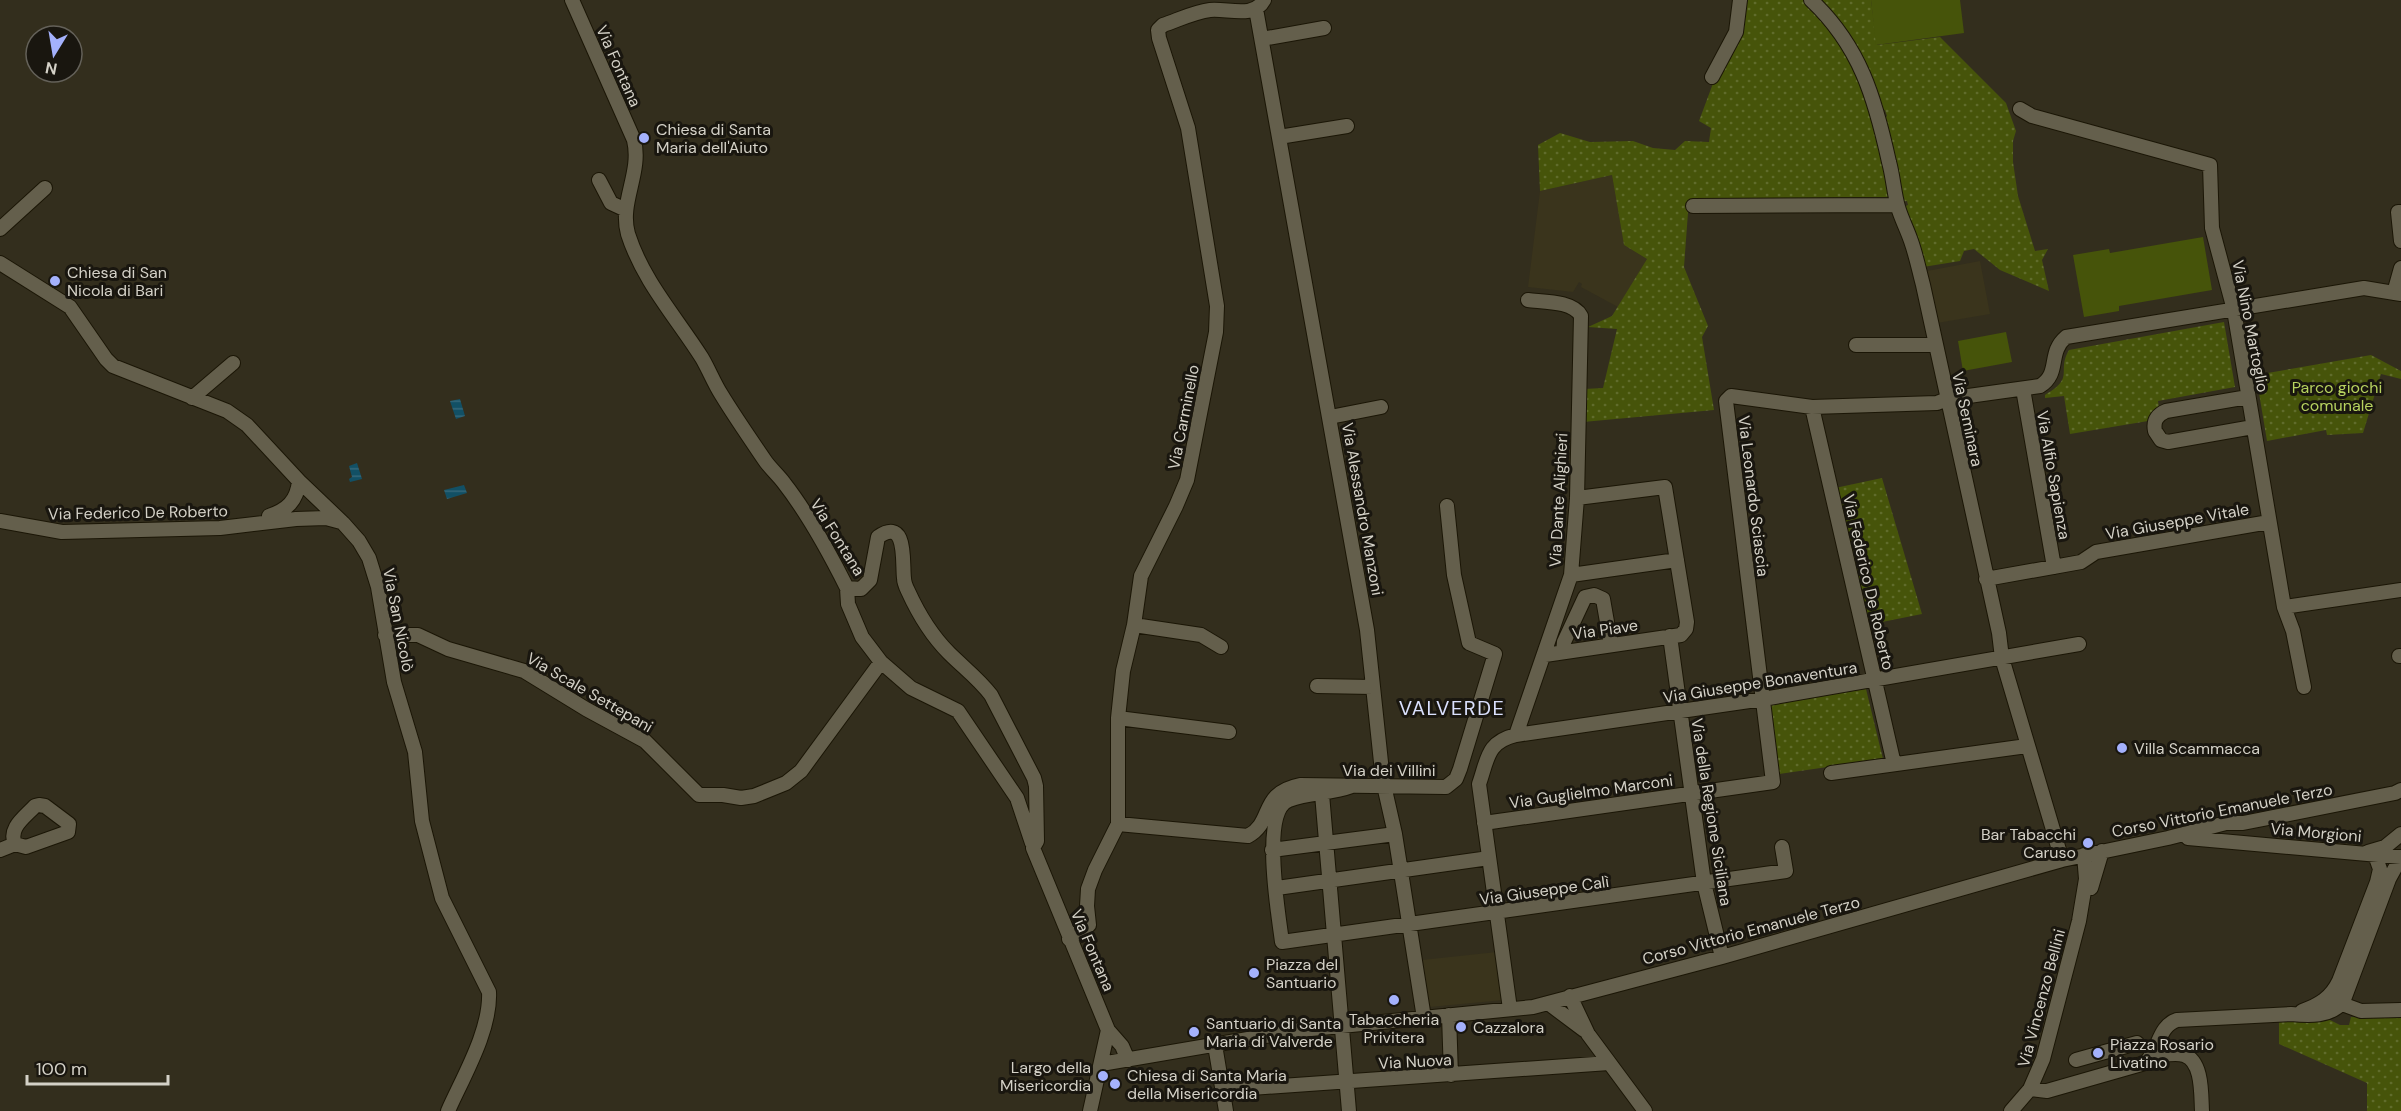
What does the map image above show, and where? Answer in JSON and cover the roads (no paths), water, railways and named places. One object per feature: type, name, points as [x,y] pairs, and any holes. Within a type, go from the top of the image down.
[{"type":"street","name":"Via Fontana","points":[[572,0],[634,141],[637,153],[636,167],[625,219],[628,234],[650,281],[667,310],[702,358],[720,393],[768,465],[784,483],[821,536],[847,588],[861,588],[870,580],[878,537],[883,534],[897,535],[904,548],[904,578],[922,618],[940,643],[982,683],[991,695],[1034,778],[1037,841],[1034,848],[1108,1030],[1122,1046],[1128,1060]]},
{"type":"street","points":[[1712,77],[1736,32],[1740,0]]},
{"type":"street","name":"Via Seminara","points":[[1810,0],[1840,31],[1863,74],[1889,161],[1897,205],[1911,240],[1935,345],[1999,633],[2002,658],[2026,746],[2062,860]]},
{"type":"street","name":"Via Alessandro Manzoni","points":[[1260,4],[1262,39],[1367,630],[1385,788],[1395,834],[1424,1018]]},
{"type":"street","name":"Via Carminello","points":[[1070,939],[1089,925],[1088,889],[1118,824],[1118,718],[1123,671],[1134,625],[1141,576],[1187,480],[1216,332],[1217,306],[1188,128],[1158,30],[1163,25],[1210,10],[1247,11],[1260,4]]},
{"type":"street","points":[[1262,39],[1324,28]]},
{"type":"street","name":"Via Nino Martoglio","points":[[2020,109],[2031,116],[2210,165],[2212,228],[2234,310],[2284,607],[2293,631],[2304,687]]},
{"type":"street","points":[[1280,137],[1347,126]]},
{"type":"street","points":[[599,180],[611,203],[626,210]]},
{"type":"street","points":[[0,229],[45,188]]},
{"type":"street","points":[[1693,206],[1897,205]]},
{"type":"street","points":[[2400,212],[2401,241]]},
{"type":"street","name":"Via San Nicolò","points":[[0,263],[69,307],[110,364],[227,411],[247,425],[359,541],[374,571],[393,682],[417,759],[422,821],[442,898],[489,992],[489,1008],[485,1024],[448,1111]]},
{"type":"street","points":[[2234,310],[2364,288],[2399,295],[2401,268]]},
{"type":"street","name":"Via Dante Alighieri","points":[[1516,735],[1571,575],[1577,498],[1581,316],[1578,310],[1568,306],[1528,300]]},
{"type":"street","name":"Via Leonardo Sciascia","points":[[1773,782],[1726,400],[1731,396],[1812,407],[1937,403],[1947,399],[2040,386],[2051,377],[2055,351],[2058,344],[2066,337],[2234,310]]},
{"type":"street","points":[[1856,345],[1935,345]]},
{"type":"street","points":[[192,398],[233,363]]},
{"type":"street","name":"Via Alfio Sapienza","points":[[2022,389],[2054,567]]},
{"type":"street","points":[[2248,397],[2166,411],[2155,419],[2154,431],[2161,440],[2168,442],[2253,427]]},
{"type":"street","points":[[1329,417],[1381,407]]},
{"type":"street","name":"Via Federico De Roberto","points":[[1812,407],[1894,764]]},
{"type":"street","points":[[284,511],[294,500],[299,481]]},
{"type":"street","points":[[1577,498],[1665,487],[1688,622],[1681,635],[1670,636]]},
{"type":"street","name":"Via Federico De Roberto","points":[[242,526],[319,499]]},
{"type":"street","name":"Via dei Villini","points":[[1118,824],[1248,837],[1254,834],[1273,798],[1279,793],[1300,785],[1385,788],[1446,787],[1456,779],[1495,654],[1469,643],[1454,575],[1447,506]]},
{"type":"street","name":"Via Federico De Roberto","points":[[0,521],[62,532],[242,526],[296,519],[326,518],[343,523]]},
{"type":"street","name":"Via Giuseppe Vitale","points":[[1986,579],[2081,562],[2096,552],[2270,522]]},
{"type":"street","points":[[1571,575],[1677,560]]},
{"type":"street","points":[[847,588],[848,604],[862,637],[881,662],[911,688],[958,711],[1017,798],[1034,848]]},
{"type":"street","points":[[2284,607],[2401,590]]},
{"type":"street","points":[[1563,652],[1564,642],[1586,597],[1594,595],[1603,599],[1611,645]]},
{"type":"street","points":[[1134,625],[1201,635],[1221,647]]},
{"type":"street","name":"Via Scale Settepani","points":[[385,635],[418,635],[448,649],[524,671],[596,715],[645,741],[699,795],[741,798],[767,792],[786,783],[801,771],[881,662]]},
{"type":"street","name":"Via Piave","points":[[1545,655],[1670,636]]},
{"type":"street","name":"Via della Regione Siciliana","points":[[1670,636],[1704,883],[1722,957]]},
{"type":"street","name":"Via Giuseppe Bonaventura","points":[[1516,735],[1763,699],[2079,644]]},
{"type":"street","points":[[1317,686],[1372,687]]},
{"type":"street","points":[[1118,718],[1229,732]]},
{"type":"street","points":[[1510,1009],[1479,784],[1491,750],[1497,742],[1516,735]]},
{"type":"street","points":[[1831,773],[2026,746]]},
{"type":"street","name":"Via Guglielmo Marconi","points":[[1484,823],[1773,782]]},
{"type":"street","points":[[1352,786],[1287,800],[1279,808],[1272,850],[1276,888],[1490,858]]},
{"type":"street","name":"Corso Vittorio Emanuele Terzo","points":[[1101,1064],[1269,1034],[1548,1003],[1722,957],[2062,860],[2168,838],[2226,823],[2243,823],[2399,793]]},
{"type":"street","points":[[1322,794],[1349,1111]]},
{"type":"street","points":[[2228,840],[2226,837],[2228,828],[2243,823]]},
{"type":"street","points":[[1272,850],[1395,834]]},
{"type":"street","points":[[2334,1001],[2339,981],[2377,882],[2380,869],[2369,854],[2385,847],[2401,834]]},
{"type":"street","name":"Via Morgioni","points":[[2168,838],[2228,840],[2401,857]]},
{"type":"street","points":[[0,850],[15,844]]},
{"type":"street","name":"Via Giuseppe Calì","points":[[1276,888],[1282,942],[1334,937],[1786,871],[1782,847]]},
{"type":"street","points":[[2079,921],[2102,851]]},
{"type":"street","points":[[2079,921],[2086,879],[2084,855]]},
{"type":"street","points":[[2334,1001],[2401,857]]},
{"type":"street","name":"Via Vincenzo Bellini","points":[[2015,1110],[2030,1089],[2043,1059],[2079,921]]},
{"type":"street","points":[[1570,996],[1588,1034],[1645,1111]]},
{"type":"street","points":[[2030,1089],[2047,1091],[2145,1063],[2165,1027],[2170,1023],[2291,1014],[2334,1001],[2370,1012],[2401,1010]]},
{"type":"street","points":[[1548,1003],[1588,1034]]},
{"type":"street","points":[[1449,1015],[1451,1075]]},
{"type":"street","points":[[1090,1111],[1108,1030]]},
{"type":"street","points":[[2076,1060],[2137,1043]]},
{"type":"street","points":[[1215,1045],[1226,1111]]},
{"type":"street","points":[[2101,1053],[2107,1073]]},
{"type":"street","points":[[2150,1057],[2177,1054],[2186,1055],[2192,1060],[2197,1069],[2202,1111]]},
{"type":"street","name":"Via Nuova","points":[[1223,1090],[1609,1063]]},
{"type":"water","points":[[460,399],[465,416],[456,419],[450,401]]},
{"type":"water","points":[[357,463],[362,479],[350,482],[349,479],[352,477],[349,466]]},
{"type":"water","points":[[464,485],[467,493],[447,499],[444,490]]},
{"type":"place","name":"Chiesa di Santa Maria dell'Aiuto","points":[[644,138]]},
{"type":"place","name":"Chiesa di San Nicola di Bari","points":[[55,281]]},
{"type":"place","name":"Villa Scammacca","points":[[2122,748]]},
{"type":"place","name":"Bar Tabacchi Caruso","points":[[2088,843]]},
{"type":"place","name":"Piazza del Santuario","points":[[1254,973]]},
{"type":"place","name":"Tabaccheria Privitera","points":[[1394,1000]]},
{"type":"place","name":"Cazzalora","points":[[1461,1027]]},
{"type":"place","name":"Santuario di Santa Maria di Valverde","points":[[1194,1032]]},
{"type":"place","name":"Piazza Rosario Livatino","points":[[2098,1053]]},
{"type":"place","name":"Largo della Misericordia","points":[[1103,1076]]},
{"type":"place","name":"Chiesa di Santa Maria della Misericordia","points":[[1115,1084]]},
{"type":"district","name":"VALVERDE","points":[[1452,708]]},
{"type":"park label","name":"Parco giochi comunale","points":[[2337,396]]}]
